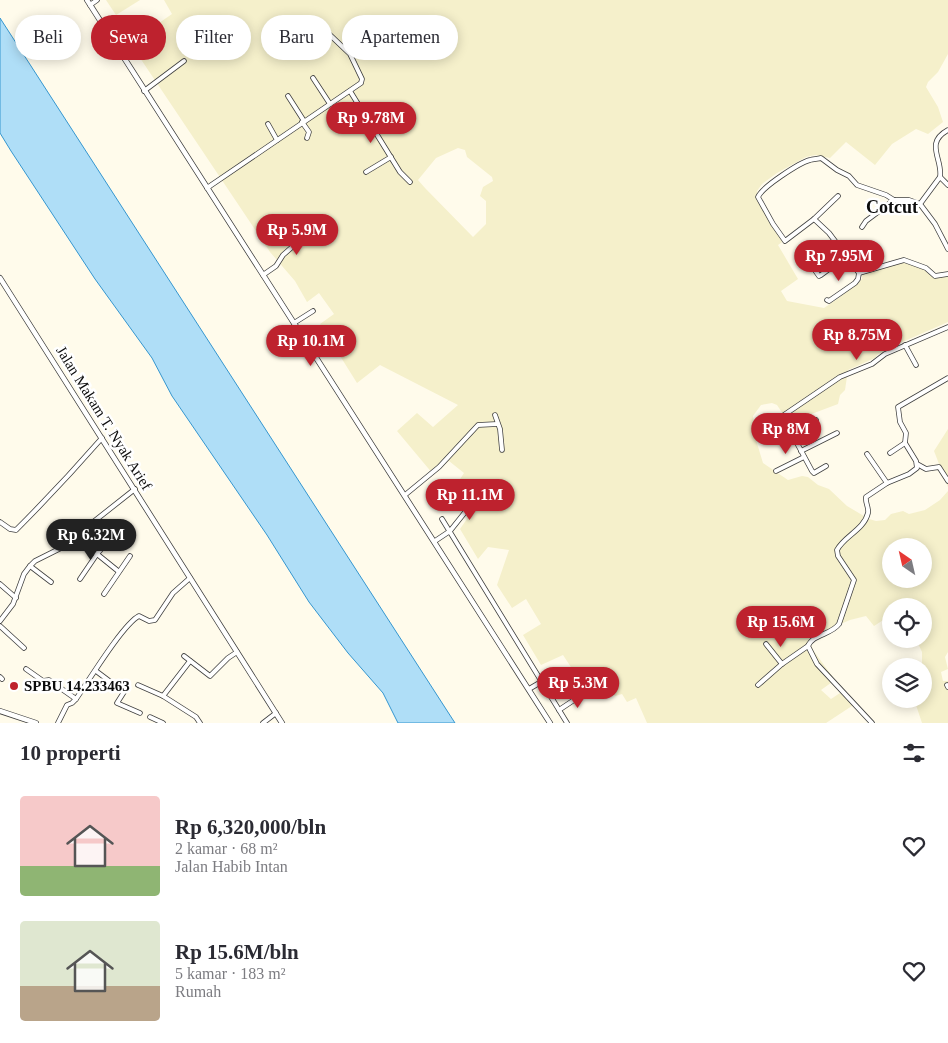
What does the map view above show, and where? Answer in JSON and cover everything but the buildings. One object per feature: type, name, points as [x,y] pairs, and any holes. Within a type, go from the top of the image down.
[{"type":"street","points":[[96,0],[90,3],[98,15]]},
{"type":"street","points":[[209,186],[362,83],[362,79],[350,54],[332,37]]},
{"type":"street","points":[[126,60],[144,91],[209,186],[294,323],[531,688],[550,723]]},
{"type":"street","points":[[144,91],[184,61]]},
{"type":"street","points":[[313,78],[330,104]]},
{"type":"street","points":[[350,91],[400,172],[410,182]]},
{"type":"street","points":[[288,96],[309,132],[308,138]]},
{"type":"street","points":[[268,124],[277,140]]},
{"type":"street","points":[[920,204],[940,177],[935,147],[941,135],[948,130]]},
{"type":"street","points":[[366,172],[391,157]]},
{"type":"street","points":[[838,196],[792,237],[784,240],[761,203],[759,194],[772,182],[806,161],[821,158],[836,170],[849,176],[857,185],[886,195],[894,200],[909,200],[920,204],[935,224],[948,249]]},
{"type":"street","points":[[940,177],[948,185]]},
{"type":"street","points":[[862,227],[866,221],[894,200]]},
{"type":"street","points":[[814,219],[829,233],[859,273],[855,283],[830,301],[827,300]]},
{"type":"street","points":[[264,274],[276,266],[283,255],[307,234]]},
{"type":"street","points":[[814,269],[819,276],[822,275],[847,256]]},
{"type":"street","points":[[859,273],[904,260],[926,268],[935,276],[948,274]]},
{"type":"street","name":"Jalan Makam T. Nyak Arief","points":[[0,278],[282,723]]},
{"type":"street","points":[[294,323],[313,311]]},
{"type":"street","points":[[826,466],[813,472],[784,419],[784,415],[832,381],[872,364],[885,354],[905,344],[948,327]]},
{"type":"street","points":[[905,344],[916,364]]},
{"type":"street","points":[[948,378],[898,407],[900,422],[906,433],[905,443],[917,464],[926,469],[938,467],[948,481]]},
{"type":"street","points":[[495,415],[500,429],[502,450]]},
{"type":"street","points":[[792,434],[816,420]]},
{"type":"street","points":[[405,495],[439,467],[478,425],[497,424]]},
{"type":"street","points":[[801,452],[837,433]]},
{"type":"street","points":[[0,522],[10,529],[16,530],[32,512],[46,502],[102,438]]},
{"type":"street","points":[[890,453],[905,443]]},
{"type":"street","points":[[867,454],[887,483]]},
{"type":"street","points":[[776,471],[804,457]]},
{"type":"street","points":[[758,685],[782,664],[808,646],[812,640],[834,630],[839,624],[854,580],[838,556],[837,550],[864,521],[868,512],[866,497],[887,483],[913,471],[917,468],[917,464]]},
{"type":"street","points":[[0,621],[13,604],[24,574],[35,561],[59,549],[135,490]]},
{"type":"street","points":[[436,540],[449,532],[474,501],[493,505]]},
{"type":"street","points":[[442,519],[567,723]]},
{"type":"street","points":[[77,535],[118,570]]},
{"type":"street","points":[[80,579],[97,554],[111,538]]},
{"type":"street","points":[[104,594],[118,570],[130,556]]},
{"type":"street","points":[[30,566],[51,582]]},
{"type":"street","points":[[58,723],[67,705],[76,699],[121,634],[139,616],[155,620],[173,593],[190,578]]},
{"type":"street","points":[[0,584],[16,598]]},
{"type":"street","points":[[0,626],[24,648]]},
{"type":"street","points":[[766,644],[782,664]]},
{"type":"street","points":[[808,646],[818,664],[872,723]]},
{"type":"street","points":[[184,656],[210,676],[237,652]]},
{"type":"street","points":[[163,696],[190,661]]},
{"type":"street","points":[[26,669],[43,681],[49,680],[76,699]]},
{"type":"street","points":[[96,671],[124,692],[117,703],[140,713]]},
{"type":"street","points":[[531,688],[541,682]]},
{"type":"street","points":[[138,685],[163,696],[196,717],[200,723]]},
{"type":"street","points":[[558,710],[586,692]]},
{"type":"street","points":[[0,711],[36,723]]},
{"type":"street","points":[[263,723],[276,713]]},
{"type":"street","points":[[150,717],[163,723]]},
{"type":"shaded area","points":[[106,0],[140,0],[116,15]]},
{"type":"shaded area","points":[[164,0],[948,0],[948,54],[938,72],[928,82],[926,87],[938,107],[943,122],[928,134],[916,129],[892,144],[875,165],[846,142],[830,158],[815,155],[806,157],[777,173],[762,184],[757,191],[758,196],[785,240],[778,245],[798,279],[781,291],[787,301],[824,308],[862,279],[862,272],[904,258],[928,267],[934,275],[948,272],[948,322],[891,347],[875,358],[848,370],[845,390],[840,395],[838,404],[793,421],[787,420],[777,405],[772,403],[761,405],[753,416],[756,440],[763,463],[788,480],[802,476],[808,477],[818,485],[829,489],[847,506],[869,519],[876,521],[885,520],[891,514],[903,511],[909,514],[925,510],[940,500],[948,491],[948,652],[945,657],[948,669],[941,672],[943,681],[948,681],[948,723],[922,723],[917,708],[932,708],[932,658],[922,658],[920,648],[932,648],[932,598],[882,598],[882,621],[874,626],[866,616],[850,620],[810,637],[813,650],[835,680],[821,690],[831,699],[843,691],[855,704],[826,723],[647,723],[636,698],[627,702],[622,694],[615,696],[605,678],[586,690],[563,655],[541,665],[523,635],[541,624],[526,599],[512,608],[497,585],[509,550],[488,547],[478,559],[460,529],[482,497],[457,484],[464,473],[449,461],[433,474],[397,431],[417,413],[433,427],[458,405],[380,365],[357,383],[320,324],[334,314],[319,293],[307,302],[295,281],[270,252],[141,60],[166,60],[166,18],[172,14]],"holes":[[[458,148],[465,150],[467,157],[492,177],[493,181],[483,187],[480,196],[486,201],[486,224],[473,237],[418,180],[436,158]]]},
{"type":"shaded area","points":[[948,429],[948,487],[934,451]]},
{"type":"water","points":[[0,18],[15,41],[15,60],[27,60],[455,723],[398,723],[383,693],[348,653],[309,602],[267,535],[172,396],[152,358],[95,279],[0,133]]},
{"type":"place","name":"SPBU 14.233463","points":[[14,686]]},
{"type":"district","name":"Cotcut","points":[[892,207]]}]
